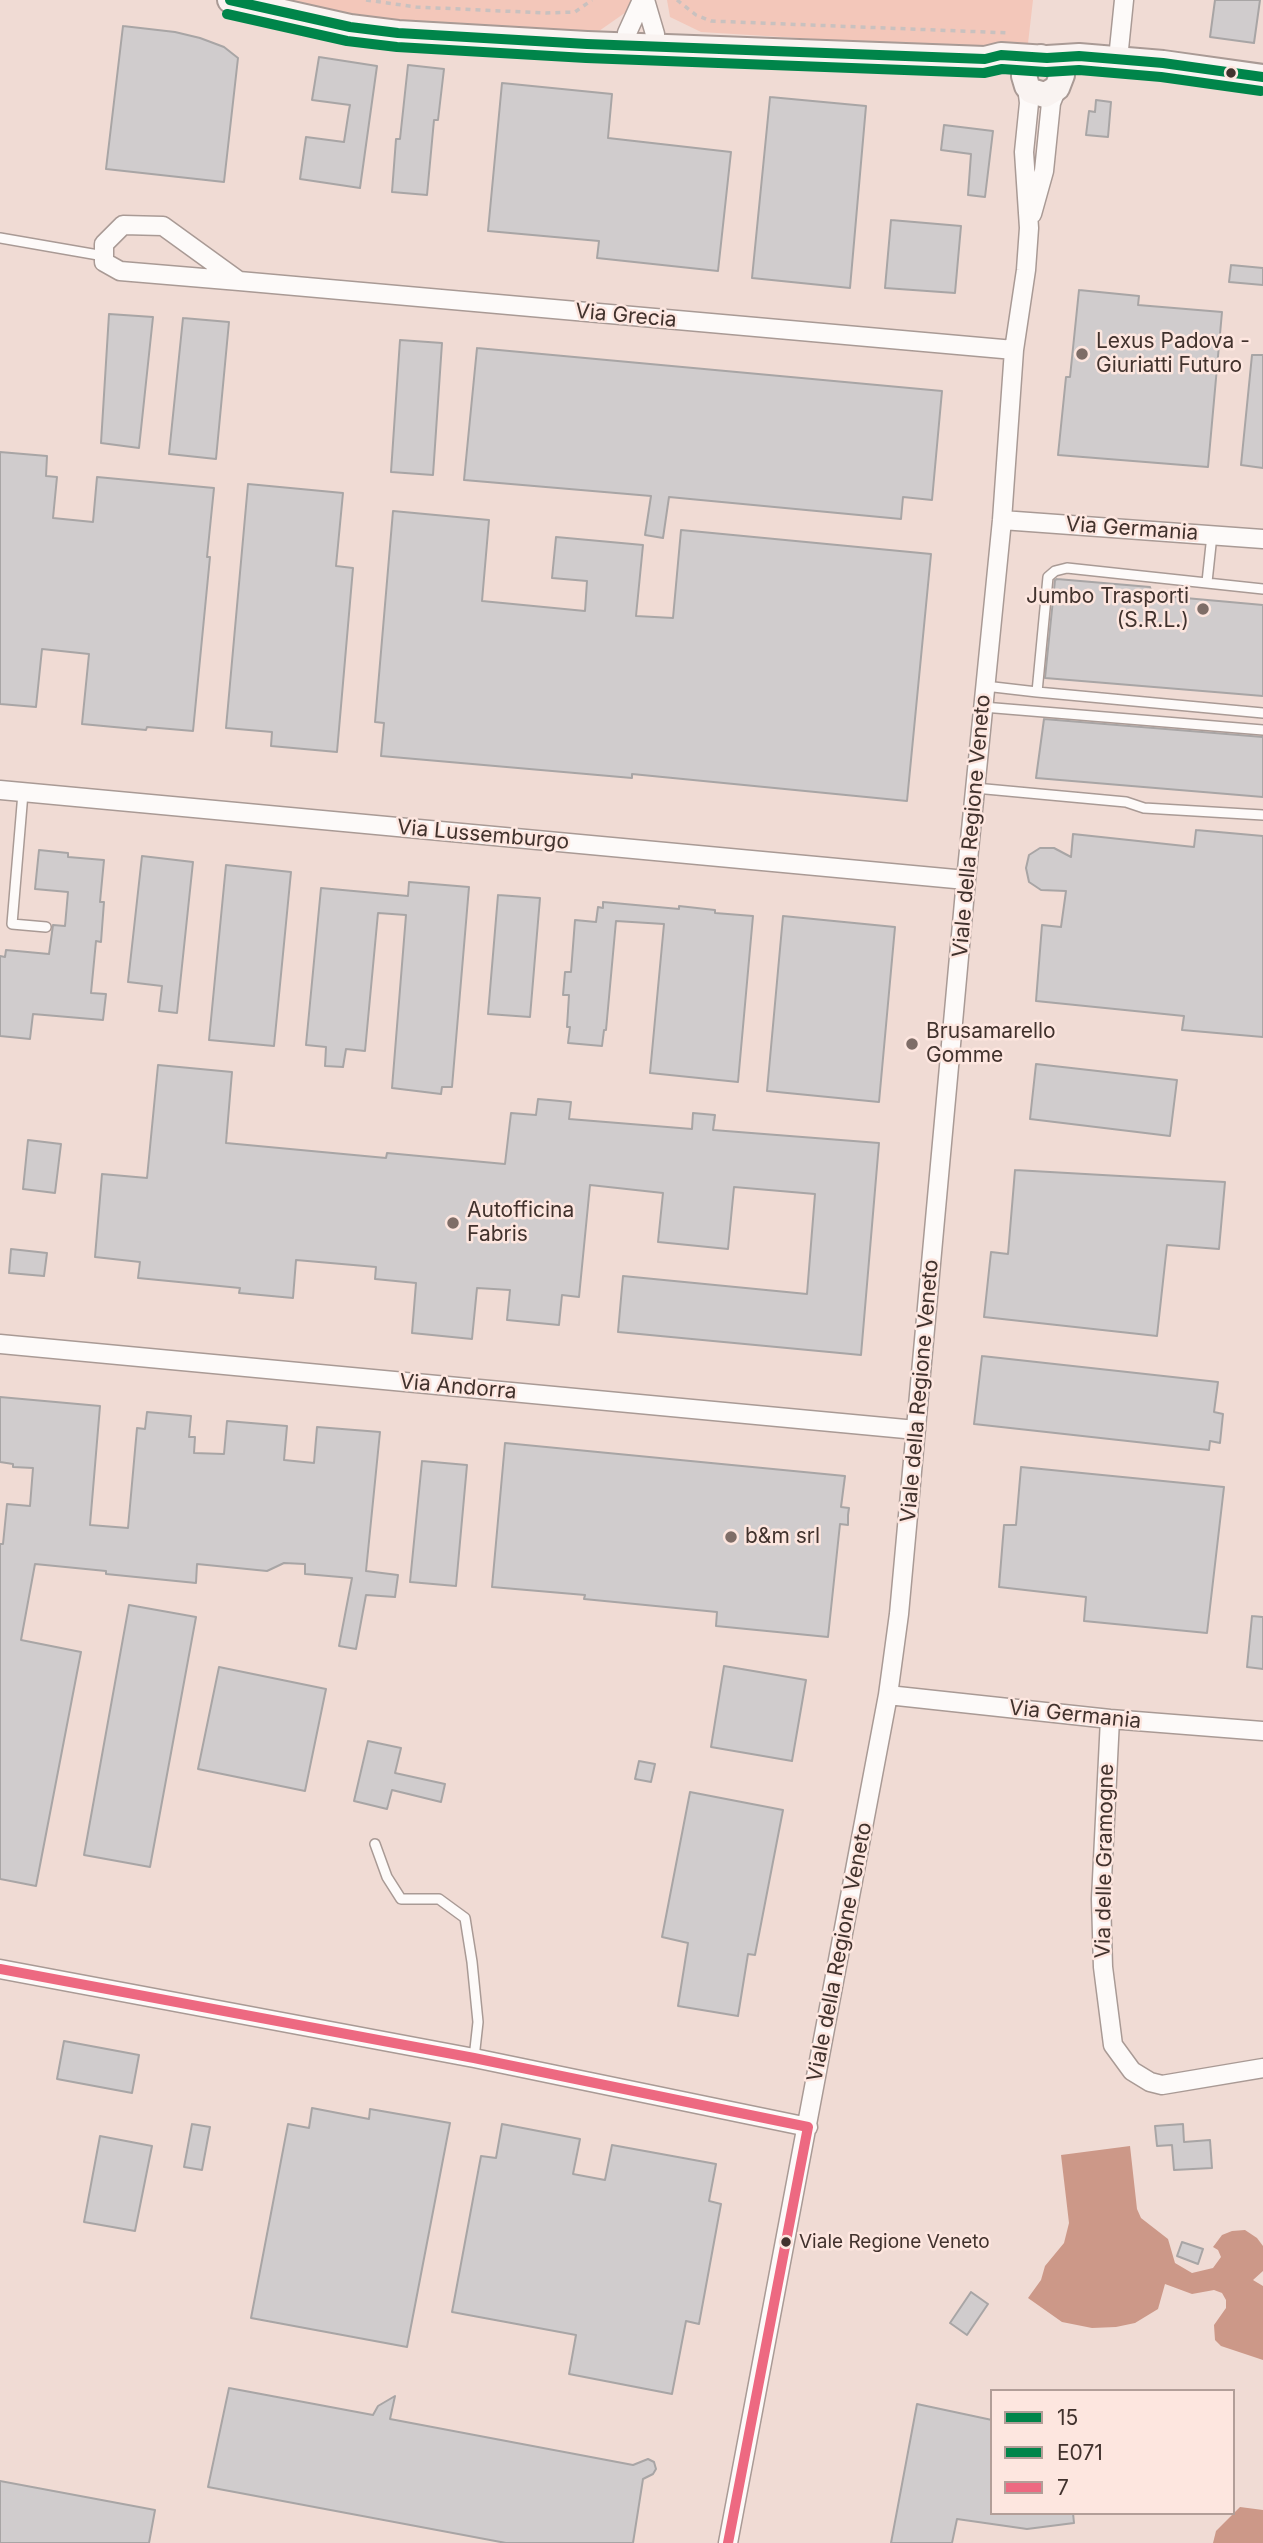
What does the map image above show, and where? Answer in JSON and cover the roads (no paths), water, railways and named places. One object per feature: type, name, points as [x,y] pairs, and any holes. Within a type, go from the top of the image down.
[{"type":"main road","points":[[230,0],[350,27],[398,33],[654,47],[985,59],[1001,55],[1079,56],[1263,78]]},
{"type":"main road","points":[[1025,81],[1030,62],[1044,57],[1057,64],[1060,69],[1059,85]]},
{"type":"main road","points":[[985,59],[1025,81],[1038,94],[1045,95],[1107,59]]},
{"type":"street","points":[[626,45],[627,33],[643,0]]},
{"type":"street","points":[[643,0],[655,34],[654,47]]},
{"type":"street","points":[[1107,59],[1124,0]]},
{"type":"street","name":"Viale della Regione Veneto","points":[[728,2543],[888,1695],[899,1614],[1002,520],[1014,350],[1026,270],[1029,228],[1024,152],[1029,103],[1025,81]]},
{"type":"street","name":"Viale della Regione Veneto","points":[[1029,228],[1044,172],[1051,103],[1059,85]]},
{"type":"street","points":[[104,256],[104,244],[122,225],[163,226],[239,281]]},
{"type":"street","name":"Via Grecia","points":[[104,256],[104,262],[120,271],[1014,350]]},
{"type":"street","name":"Via Germania","points":[[1002,520],[1263,539]]},
{"type":"street","name":"Via Lussemburgo","points":[[0,790],[966,880]]},
{"type":"street","name":"Via Andorra","points":[[0,1344],[916,1430]]},
{"type":"street","name":"Via Germania","points":[[888,1695],[1110,1719],[1263,1731]]},
{"type":"street","name":"Via delle Gramogne","points":[[1110,1719],[1101,1899],[1102,1967],[1114,2045],[1132,2071],[1150,2082],[1162,2085],[1263,2068]]},
{"type":"street","points":[[0,1969],[474,2058],[808,2127]]},
{"type":"lane","points":[[0,238],[104,256]]},
{"type":"lane","points":[[1207,582],[1212,535]]},
{"type":"lane","points":[[1037,692],[1048,577],[1055,571],[1067,568],[1263,589]]},
{"type":"lane","points":[[985,686],[1263,713]]},
{"type":"lane","points":[[983,706],[1263,730]]},
{"type":"lane","points":[[975,788],[1115,801],[1144,808],[1263,815]]},
{"type":"lane","points":[[23,793],[12,924],[46,927]]},
{"type":"lane","points":[[375,1844],[387,1877],[401,1899],[439,1899],[465,1918],[478,2022],[474,2058]]},
{"type":"place","name":"Lexus Padova - Giuriatti Futuro","points":[[1082,354]]},
{"type":"place","name":"Jumbo Trasporti (S.R.L.)","points":[[1203,609]]},
{"type":"place","name":"Brusamarello Gomme","points":[[912,1044]]},
{"type":"place","name":"Autofficina Fabris","points":[[453,1223]]},
{"type":"place","name":"b&m srl","points":[[731,1537]]},
{"type":"place","name":"Viale Regione Veneto","points":[[786,2242]]}]
